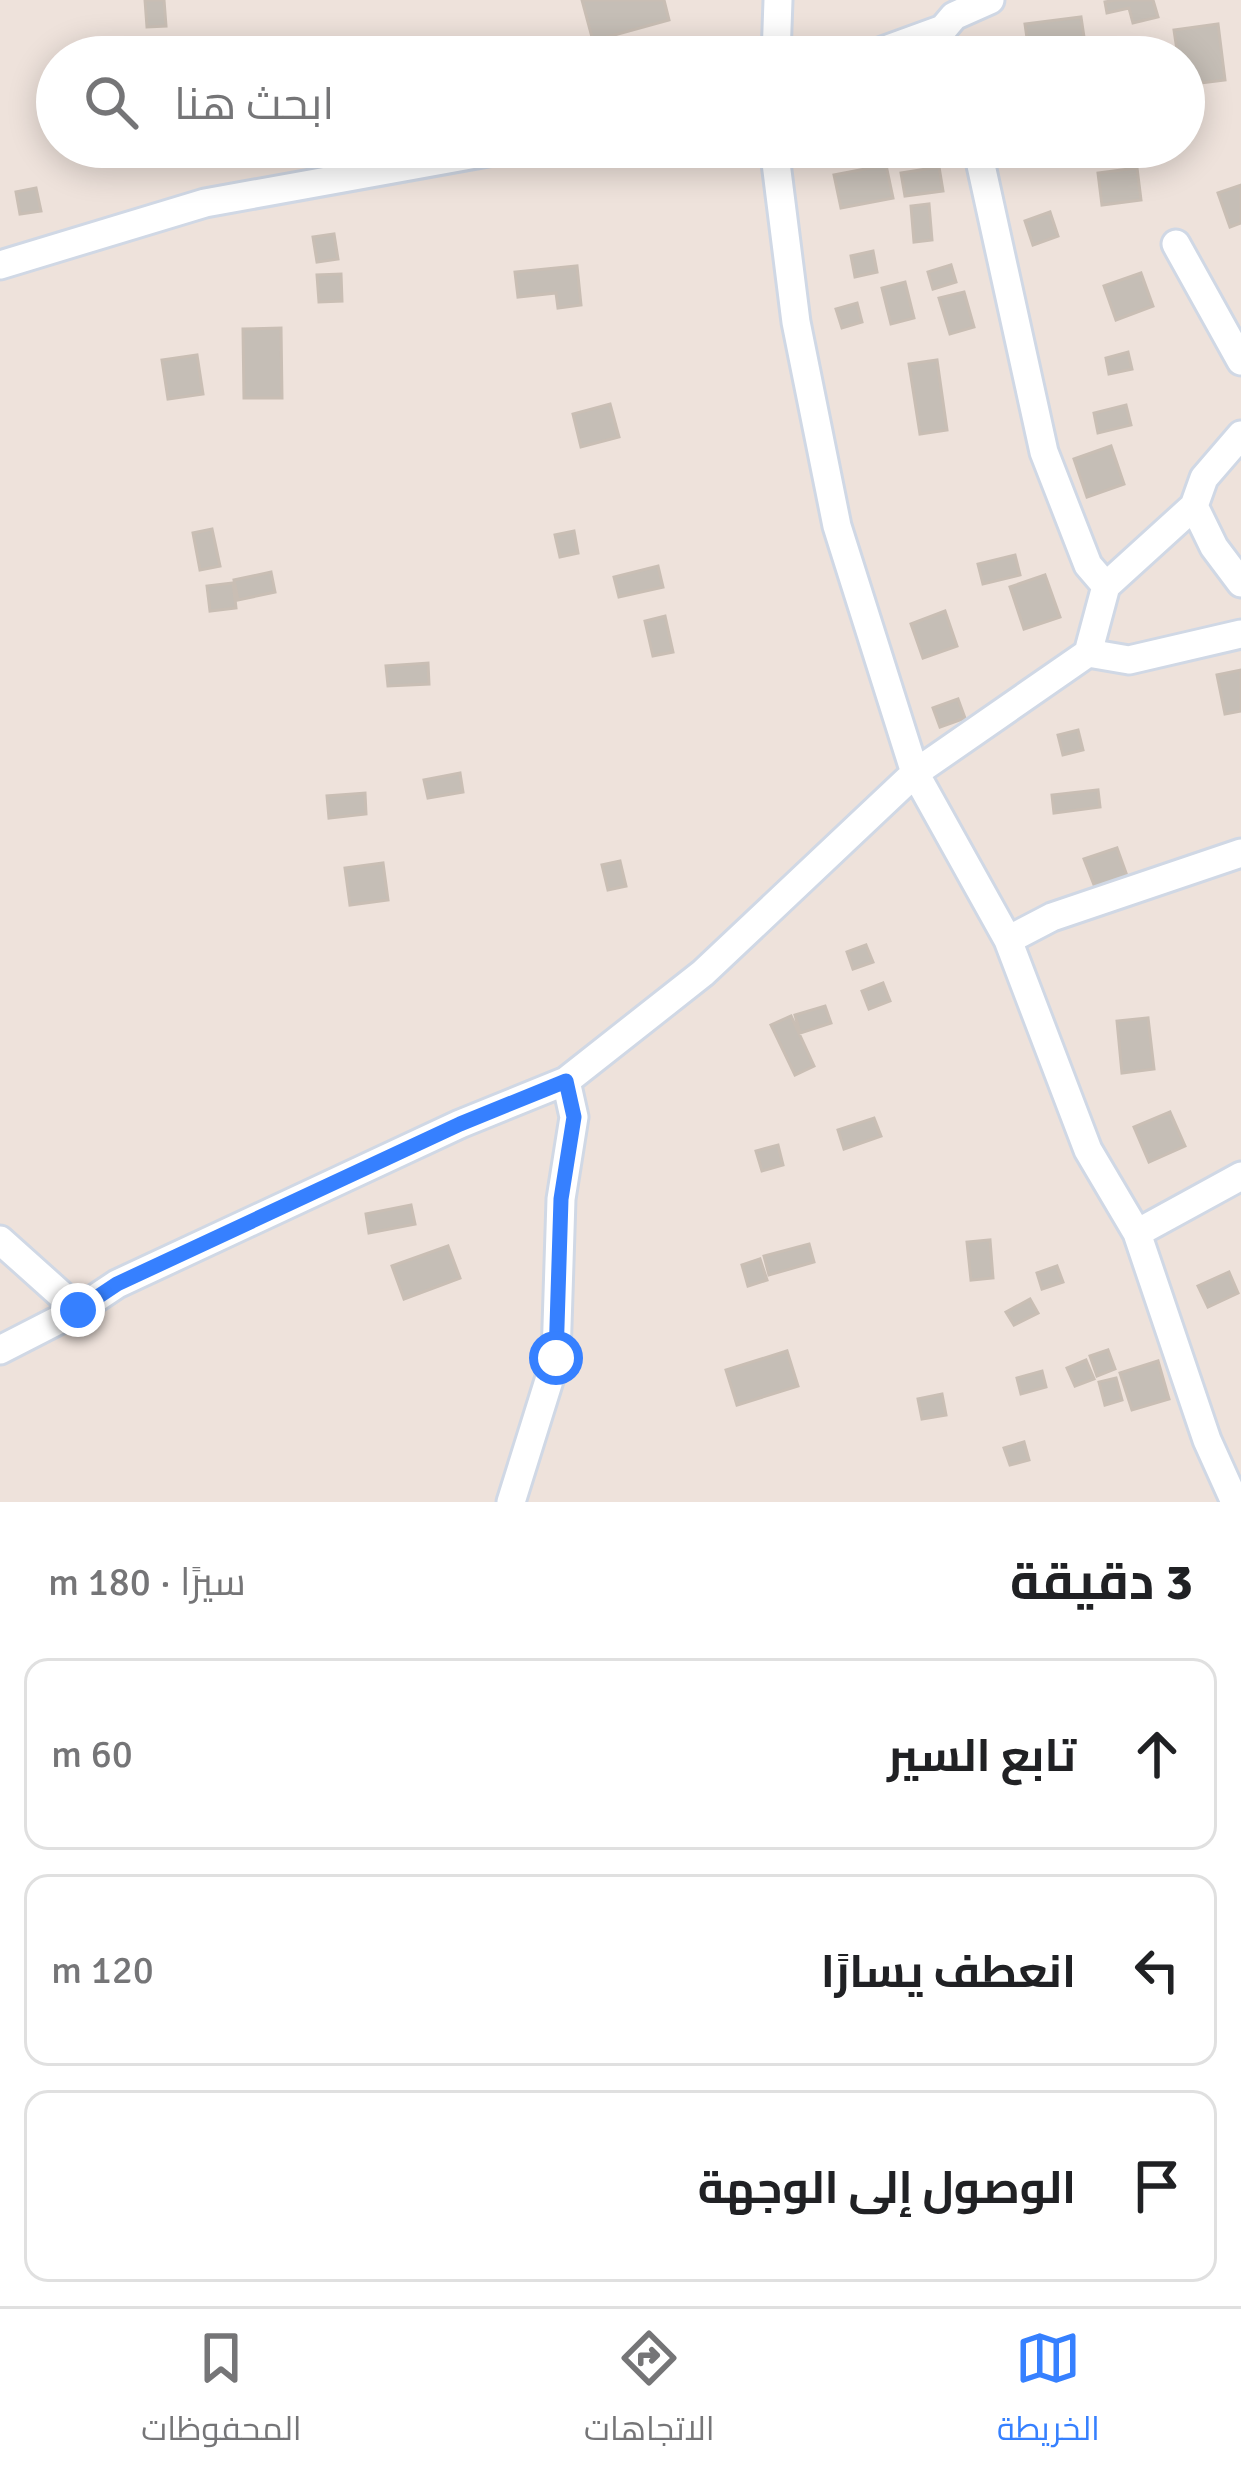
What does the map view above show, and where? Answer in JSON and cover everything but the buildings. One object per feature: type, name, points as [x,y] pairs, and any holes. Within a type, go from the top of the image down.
[{"type":"street","points":[[777,36],[778,0]]},
{"type":"street","points":[[924,36],[990,0]]},
{"type":"street","points":[[943,29],[945,36]]},
{"type":"street","points":[[0,265],[205,203],[399,168]]},
{"type":"street","points":[[776,168],[796,322],[837,526],[915,773],[1008,940],[1088,1150],[1137,1233],[1207,1440],[1235,1502]]},
{"type":"street","points":[[982,168],[1044,452],[1088,565],[1106,586]]},
{"type":"street","points":[[1176,244],[1241,361]]},
{"type":"street","points":[[0,1351],[117,1284],[460,1124],[566,1081],[703,973],[915,773],[1088,652],[1106,586],[1194,506],[1204,478],[1241,435]]},
{"type":"street","points":[[1194,506],[1214,547],[1241,583]]},
{"type":"street","points":[[1088,652],[1129,660],[1241,634]]},
{"type":"street","points":[[1008,940],[1052,916],[1241,854]]},
{"type":"street","points":[[512,1502],[556,1358],[561,1199],[574,1117],[566,1081]]},
{"type":"street","points":[[1137,1233],[1241,1176]]},
{"type":"street","points":[[0,1240],[78,1310]]},
{"type":"route","points":[[78,1310],[117,1284],[460,1124],[566,1081],[574,1117],[561,1199],[556,1358]]}]
